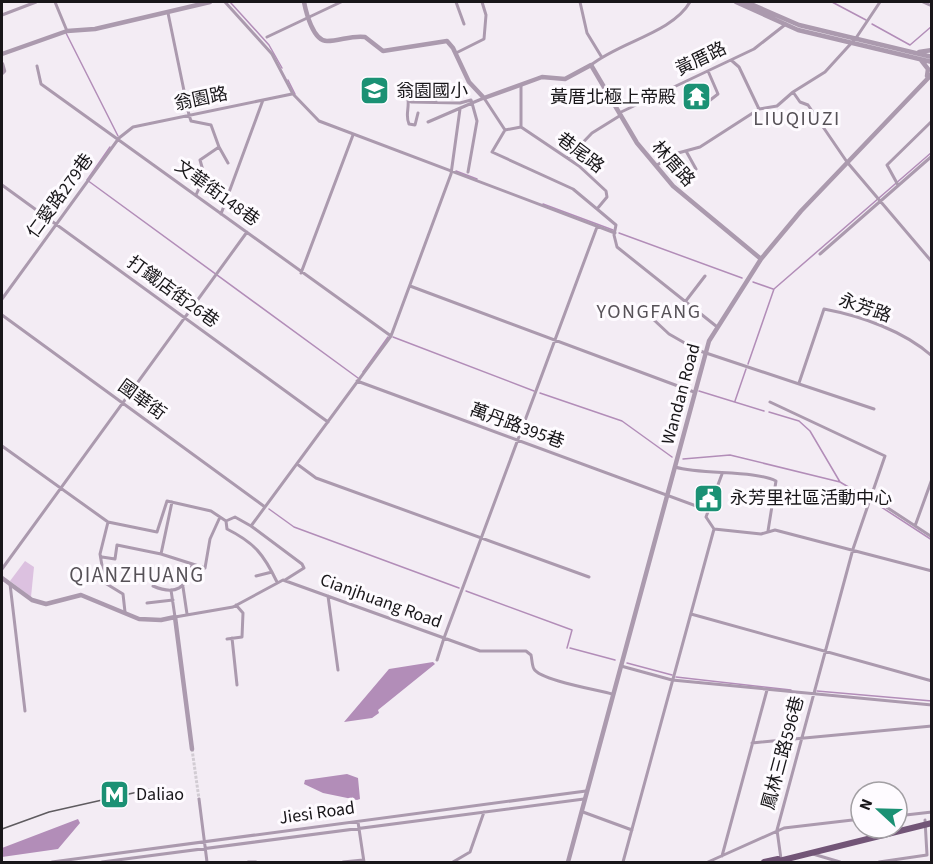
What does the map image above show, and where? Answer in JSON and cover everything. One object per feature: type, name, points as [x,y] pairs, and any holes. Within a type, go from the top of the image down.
[{"type":"main road","points":[[909,826],[929,822]]},
{"type":"main road","points":[[764,862],[783,860],[929,822]]},
{"type":"main road","points":[[813,852],[855,840]]},
{"type":"street","points":[[2,15],[36,2]]},
{"type":"street","points":[[55,2],[66,32]]},
{"type":"street","points":[[2,54],[66,32],[95,29],[210,2]]},
{"type":"street","points":[[225,2],[272,54],[293,94],[319,121],[615,233]]},
{"type":"street","points":[[304,2],[307,16],[321,39],[327,41],[361,36],[383,51],[444,41],[450,43],[469,82],[484,98],[505,130]]},
{"type":"street","points":[[267,37],[307,16],[341,2]]},
{"type":"street","points":[[456,2],[464,24]]},
{"type":"street","points":[[456,53],[484,39],[486,15],[482,2]]},
{"type":"street","points":[[580,2],[587,33],[601,56]]},
{"type":"street","points":[[428,122],[542,77],[565,79],[591,65],[601,56],[637,42],[684,12],[690,2]]},
{"type":"street","points":[[736,2],[787,22]]},
{"type":"street","points":[[746,2],[787,22],[798,30],[932,57]]},
{"type":"street","points":[[657,165],[676,154],[700,147],[759,109],[777,106],[793,92],[825,72],[854,40],[880,2]]},
{"type":"street","points":[[923,2],[932,6]]},
{"type":"street","points":[[168,11],[191,122],[212,125],[219,147],[228,163]]},
{"type":"street","name":"黃厝路","points":[[568,158],[592,133],[620,114],[765,42],[787,22]]},
{"type":"street","points":[[916,55],[932,50]]},
{"type":"street","points":[[916,55],[932,62]]},
{"type":"street","points":[[916,55],[928,69],[925,80]]},
{"type":"street","points":[[731,60],[739,67],[759,109]]},
{"type":"street","points":[[2,64],[4,71],[2,73]]},
{"type":"street","name":"林厝路","points":[[591,65],[644,153],[657,165],[679,193],[761,259]]},
{"type":"street","name":"文華街148巷","points":[[37,66],[41,84],[118,137],[390,337]]},
{"type":"street","points":[[708,71],[718,94],[709,101]]},
{"type":"street","name":"Wandan Road","points":[[584,799],[694,392],[705,353],[716,326],[761,259],[847,162],[932,74]]},
{"type":"street","points":[[431,83],[436,102]]},
{"type":"street","points":[[521,86],[521,127],[505,130],[492,152],[577,191],[615,224],[617,247],[716,326]]},
{"type":"street","points":[[406,89],[411,102],[406,119],[409,124],[415,125],[418,113]]},
{"type":"street","points":[[793,92],[800,102],[808,105],[847,162],[932,262]]},
{"type":"street","name":"翁園路","points":[[118,137],[133,127],[293,94]]},
{"type":"street","points":[[221,214],[263,100]]},
{"type":"street","points":[[411,102],[460,103],[471,100],[477,121],[468,172]]},
{"type":"street","points":[[251,526],[390,337],[451,172],[460,109]]},
{"type":"street","points":[[897,184],[887,165],[932,121]]},
{"type":"street","name":"巷尾路","points":[[521,127],[568,158],[606,191],[607,197],[597,209]]},
{"type":"street","points":[[301,273],[353,135]]},
{"type":"street","name":"仁愛路279巷","points":[[2,299],[118,137]]},
{"type":"street","points":[[196,195],[200,186],[206,181],[200,160],[219,147]]},
{"type":"street","points":[[686,151],[696,169]]},
{"type":"street","points":[[676,154],[689,175]]},
{"type":"street","points":[[820,254],[897,184],[932,156]]},
{"type":"street","name":"打鐵店街26巷","points":[[2,185],[328,422]]},
{"type":"street","name":"Cianjhuang Road","points":[[283,580],[444,639],[597,227]]},
{"type":"street","points":[[2,569],[247,232]]},
{"type":"street","points":[[685,302],[705,276]]},
{"type":"street","points":[[410,286],[694,392]]},
{"type":"street","points":[[639,306],[669,334],[705,353],[874,409]]},
{"type":"street","name":"永芳路","points":[[798,383],[824,309],[900,334],[918,344],[932,356]]},
{"type":"street","name":"國華街","points":[[2,315],[266,507]]},
{"type":"street","name":"萬丹路395巷","points":[[357,381],[707,510]]},
{"type":"street","points":[[771,402],[884,455],[853,549],[824,651]]},
{"type":"street","points":[[2,446],[108,522],[156,532],[164,504],[167,501],[211,512],[226,521],[227,529],[242,537],[266,558],[278,582]]},
{"type":"street","points":[[297,464],[316,478],[589,577]]},
{"type":"street","points":[[675,467],[722,474],[757,476],[776,481],[768,531]]},
{"type":"street","points":[[722,474],[707,510],[707,520],[714,529],[761,534],[768,531],[783,531],[932,571]]},
{"type":"street","points":[[915,526],[932,479]]},
{"type":"street","points":[[871,497],[932,537]]},
{"type":"street","points":[[161,554],[172,502]]},
{"type":"street","points":[[102,557],[115,559],[117,545],[161,554],[205,568],[210,539],[220,517]]},
{"type":"street","points":[[2,578],[38,602],[51,605],[81,595],[125,615],[149,620],[236,605],[304,568],[302,564],[251,526],[235,518],[226,521]]},
{"type":"street","points":[[108,522],[100,554],[105,583],[123,594],[125,615]]},
{"type":"street","points":[[623,862],[714,529]]},
{"type":"street","points":[[153,586],[163,591],[183,586],[188,582],[192,565]]},
{"type":"street","points":[[256,576],[272,572]]},
{"type":"street","points":[[10,584],[25,711]]},
{"type":"street","points":[[183,586],[187,614]]},
{"type":"street","points":[[171,590],[192,750]]},
{"type":"street","points":[[328,596],[338,670]]},
{"type":"street","points":[[147,603],[173,600]]},
{"type":"street","points":[[226,639],[242,637],[243,613],[236,605]]},
{"type":"street","points":[[691,614],[932,681]]},
{"type":"street","points":[[232,638],[237,685]]},
{"type":"street","points":[[437,660],[444,639],[486,652],[526,651],[531,655],[533,669],[537,672],[557,680],[612,694]]},
{"type":"street","name":"鳳林三路596巷","points":[[783,860],[777,830],[824,651]]},
{"type":"street","points":[[619,666],[672,680],[812,694],[861,696],[932,705]]},
{"type":"street","points":[[722,856],[767,689]]},
{"type":"street","points":[[753,743],[932,726]]},
{"type":"street","name":"Jiesi Road","points":[[52,862],[586,791]]},
{"type":"street","points":[[199,799],[207,862]]},
{"type":"street","points":[[568,862],[584,799]]},
{"type":"street","name":"Jiesi Road","points":[[102,862],[584,799]]},
{"type":"street","points":[[581,811],[632,830]]},
{"type":"street","points":[[453,862],[470,852],[484,812]]},
{"type":"street","points":[[909,815],[932,812]]},
{"type":"street","points":[[708,862],[777,830],[849,821]]},
{"type":"street","points":[[345,862],[363,861],[358,822]]},
{"type":"street","points":[[879,862],[927,855],[929,822]]},
{"type":"street","points":[[813,852],[840,862]]},
{"type":"street","points":[[248,862],[255,862]]},
{"type":"shaded area","points":[[25,561],[34,567],[31,597],[10,581]]},
{"type":"shaded area","points":[[433,662],[435,664],[378,710],[379,713],[372,718],[344,722],[389,669]]},
{"type":"shaded area","points":[[347,774],[358,778],[360,799],[323,793],[304,784],[305,780]]},
{"type":"shaded area","points":[[78,819],[80,823],[58,849],[2,857],[2,848]]},
{"type":"waterway","points":[[230,2],[269,45],[282,68]]},
{"type":"waterway","points":[[832,2],[866,20]]},
{"type":"waterway","points":[[872,24],[910,45],[932,26]]},
{"type":"waterway","points":[[66,33],[118,136]]},
{"type":"waterway","points":[[288,80],[295,94]]},
{"type":"waterway","points":[[110,147],[87,180],[358,378]]},
{"type":"waterway","points":[[748,364],[774,289],[932,152]]},
{"type":"waterway","points":[[456,171],[477,179]]},
{"type":"waterway","points":[[543,204],[613,230]]},
{"type":"waterway","points":[[619,233],[742,278]]},
{"type":"waterway","points":[[753,282],[773,289]]},
{"type":"waterway","points":[[363,372],[388,337]]},
{"type":"waterway","points":[[393,337],[534,391]]},
{"type":"waterway","points":[[735,401],[746,369]]},
{"type":"waterway","points":[[699,391],[764,411]]},
{"type":"waterway","points":[[540,393],[622,421],[672,457]]},
{"type":"waterway","points":[[769,412],[799,421],[810,431],[840,482],[867,498]]},
{"type":"waterway","points":[[683,459],[730,455],[840,482]]},
{"type":"waterway","points":[[872,501],[932,540]]},
{"type":"waterway","points":[[269,509],[294,527],[459,588]]},
{"type":"waterway","points":[[466,591],[572,630],[567,648]]},
{"type":"waterway","points":[[570,648],[615,660]]},
{"type":"waterway","points":[[627,663],[672,675]]},
{"type":"waterway","points":[[676,677],[791,690]]},
{"type":"waterway","points":[[817,691],[932,701]]},
{"type":"tunnel","points":[[192,749],[199,799]]},
{"type":"railway","points":[[2,829],[49,812],[151,789]]},
{"type":"place","name":"翁園國小","points":[[375,91]]},
{"type":"place","name":"黃厝北極上帝殿","points":[[697,97]]},
{"type":"place","name":"永芳里社區活動中心","points":[[709,498]]},
{"type":"place","name":"Daliao","points":[[115,794]]},
{"type":"district","name":"LIUQIUZI","points":[[797,119]]},
{"type":"district","name":"YONGFANG","points":[[649,312]]},
{"type":"district","name":"QIANZHUANG","points":[[137,575]]}]
